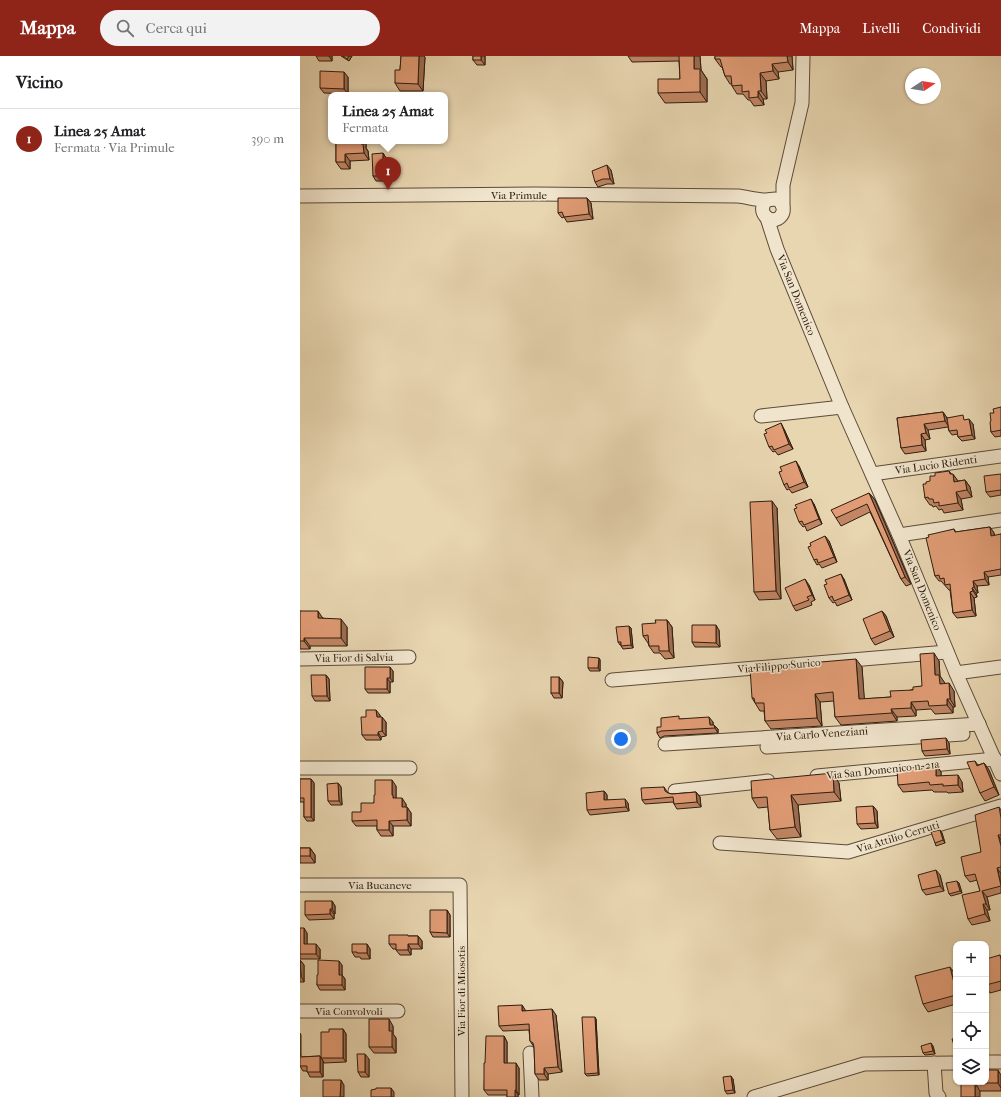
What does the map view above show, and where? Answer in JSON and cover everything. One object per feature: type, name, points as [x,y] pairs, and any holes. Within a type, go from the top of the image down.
[{"type":"street","name":"Via San Domenico","points":[[777,249],[782,211],[783,185],[802,103],[803,56]]},
{"type":"street","name":"Via San Domenico","points":[[783,185],[767,207],[777,249],[842,407],[899,535],[956,673],[999,767]]},
{"type":"street","name":"Via Primule","points":[[300,196],[536,194],[738,196],[767,207],[777,200],[780,202],[782,211]]},
{"type":"street","points":[[767,207],[771,220],[777,219],[782,211]]},
{"type":"street","points":[[761,416],[842,407]]},
{"type":"street","name":"Via Lucio Ridenti","points":[[872,474],[1001,456]]},
{"type":"street","points":[[899,535],[1001,520]]},
{"type":"street","name":"Via Filippo Surico","points":[[612,680],[947,652]]},
{"type":"street","name":"Via Fior di Salvia","points":[[300,659],[409,658]]},
{"type":"street","points":[[956,673],[1001,667]]},
{"type":"street","points":[[767,747],[981,728]]},
{"type":"street","name":"Via Carlo Veneziani","points":[[665,744],[981,728]]},
{"type":"street","name":"Via San Domenico n. 21a","points":[[808,777],[999,767]]},
{"type":"street","points":[[300,768],[410,768]]},
{"type":"street","points":[[676,790],[777,780]]},
{"type":"street","name":"Via Attilio Cerruti","points":[[720,843],[848,852],[1001,806]]},
{"type":"street","name":"Via Bucaneve","points":[[300,885],[460,885]]},
{"type":"street","name":"Via Fior di Miosotis","points":[[460,885],[462,1097]]},
{"type":"street","name":"Via Convolvoli","points":[[300,1011],[398,1011]]},
{"type":"street","points":[[530,1053],[532,1097]]},
{"type":"street","points":[[989,1062],[1001,1062]]},
{"type":"street","points":[[934,1063],[936,1093],[939,1097]]},
{"type":"street","points":[[754,1097],[864,1064],[953,1063]]},
{"type":"building","points":[[401,56],[419,56],[418,84],[395,83],[395,70],[400,70]]},
{"type":"building","points":[[473,56],[481,56],[481,60],[473,60]]},
{"type":"building","points":[[679,56],[694,56],[694,69],[700,69],[700,92],[658,93],[658,79],[680,79]]},
{"type":"building","points":[[715,56],[787,56],[788,62],[772,64],[773,71],[760,73],[761,91],[758,91],[758,97],[749,98],[749,91],[742,92],[742,85],[732,86],[731,76],[725,76],[720,59],[715,59]]},
{"type":"building","points":[[320,71],[344,72],[344,89],[320,88]]},
{"type":"building","points":[[336,144],[363,144],[364,153],[345,154],[345,162],[336,162]]},
{"type":"building","points":[[383,153],[383,176],[373,176],[372,154]]},
{"type":"building","points":[[607,165],[610,179],[603,179],[595,182],[592,171]]},
{"type":"building","points":[[558,198],[587,198],[589,214],[564,217],[562,212],[558,213]]},
{"type":"building","points":[[1001,407],[1001,430],[991,432],[990,413],[994,413],[993,409]]},
{"type":"building","points":[[943,412],[945,421],[924,424],[926,433],[921,434],[922,445],[901,448],[897,418]]},
{"type":"building","points":[[963,415],[964,420],[969,419],[972,435],[958,437],[957,430],[949,431],[947,418]]},
{"type":"building","points":[[781,423],[789,444],[774,450],[772,446],[769,447],[764,434],[767,433],[765,430]]},
{"type":"building","points":[[796,461],[804,482],[789,488],[787,483],[784,485],[779,472],[782,471],[780,467]]},
{"type":"building","points":[[949,471],[950,474],[953,474],[954,482],[965,480],[967,490],[956,492],[958,503],[939,506],[939,502],[934,503],[933,499],[929,499],[928,497],[925,498],[923,484],[930,481],[930,476],[935,476],[935,473]]},
{"type":"building","points":[[1001,474],[1001,490],[986,492],[984,476]]},
{"type":"building","points":[[869,493],[905,577],[901,579],[867,504],[836,518],[831,510]]},
{"type":"building","points":[[811,499],[819,519],[804,525],[802,521],[799,522],[794,509],[797,508],[795,505]]},
{"type":"building","points":[[772,501],[776,591],[754,592],[750,502]]},
{"type":"building","points":[[990,527],[991,536],[1001,534],[1001,569],[984,572],[985,579],[973,581],[973,591],[970,592],[972,610],[953,613],[950,584],[945,585],[944,578],[940,579],[939,575],[935,576],[926,538],[929,537],[928,535],[954,529],[955,532]]},
{"type":"building","points":[[825,536],[834,557],[818,563],[817,559],[814,560],[808,547],[811,546],[810,543]]},
{"type":"building","points":[[841,574],[849,595],[834,601],[832,596],[829,598],[824,585],[827,584],[825,580]]},
{"type":"building","points":[[805,579],[812,595],[807,597],[809,600],[793,606],[785,588]]},
{"type":"building","points":[[300,611],[318,611],[318,618],[341,619],[341,638],[304,638],[304,641],[300,641]]},
{"type":"building","points":[[882,611],[890,631],[871,639],[863,619]]},
{"type":"building","points":[[655,620],[667,620],[669,651],[659,651],[659,646],[649,646],[648,635],[643,636],[642,624],[656,623]]},
{"type":"building","points":[[692,625],[716,625],[716,643],[692,642]]},
{"type":"building","points":[[629,626],[631,645],[621,646],[621,642],[618,642],[616,627]]},
{"type":"building","points":[[934,653],[935,675],[939,675],[940,684],[949,683],[950,699],[947,699],[947,705],[929,706],[928,701],[911,702],[911,708],[891,709],[892,713],[835,717],[833,692],[815,694],[817,718],[765,721],[764,703],[755,703],[754,698],[752,698],[750,668],[856,659],[859,699],[891,697],[890,691],[913,690],[913,687],[922,686],[920,654]]},
{"type":"building","points":[[588,657],[599,658],[598,668],[588,668]]},
{"type":"building","points":[[365,667],[390,667],[390,678],[387,678],[387,689],[365,689]]},
{"type":"building","points":[[311,675],[326,675],[327,696],[312,696]]},
{"type":"building","points":[[551,677],[559,677],[559,693],[551,693]]},
{"type":"building","points":[[366,710],[376,710],[377,717],[382,717],[382,731],[378,732],[378,735],[362,735],[361,717],[366,717]]},
{"type":"building","points":[[679,716],[679,719],[709,717],[710,725],[714,725],[715,728],[661,731],[657,733],[657,727],[661,727],[661,718]]},
{"type":"building","points":[[946,738],[947,749],[922,751],[921,740]]},
{"type":"building","points":[[975,761],[977,766],[984,763],[994,787],[980,793],[967,762]]},
{"type":"building","points":[[936,765],[936,776],[958,775],[958,785],[930,785],[929,782],[898,785],[897,769]]},
{"type":"building","points":[[833,773],[834,792],[791,795],[795,827],[770,830],[767,797],[752,798],[751,781]]},
{"type":"building","points":[[300,779],[311,779],[311,817],[304,817],[304,798],[300,798]]},
{"type":"building","points":[[375,780],[392,780],[393,798],[402,798],[402,807],[407,807],[407,820],[389,821],[389,830],[377,830],[377,820],[352,821],[352,812],[361,812],[361,803],[374,803]]},
{"type":"building","points":[[338,783],[339,801],[328,801],[327,784]]},
{"type":"building","points":[[664,787],[665,791],[672,794],[696,792],[697,802],[674,804],[673,797],[642,800],[641,788]]},
{"type":"building","points":[[604,791],[604,800],[625,799],[626,807],[587,810],[586,793]]},
{"type":"building","points":[[873,806],[875,823],[857,824],[856,807]]},
{"type":"building","points":[[999,807],[1001,818],[1001,835],[998,835],[1001,846],[1001,867],[997,868],[1001,886],[982,891],[986,904],[983,904],[985,914],[968,919],[962,895],[980,891],[975,874],[965,876],[961,857],[981,852],[975,815]]},
{"type":"building","points":[[940,830],[943,840],[935,843],[931,832]]},
{"type":"building","points":[[300,848],[310,848],[310,856],[300,856]]},
{"type":"building","points":[[936,870],[940,886],[922,890],[918,875]]},
{"type":"building","points":[[957,881],[960,891],[949,894],[946,883]]},
{"type":"building","points":[[305,901],[332,901],[332,909],[330,909],[330,914],[305,915]]},
{"type":"building","points":[[430,910],[447,910],[447,933],[430,932]]},
{"type":"building","points":[[300,928],[304,928],[304,944],[316,944],[316,954],[300,954]]},
{"type":"building","points":[[389,935],[418,936],[418,944],[408,944],[408,950],[396,950],[396,944],[389,944]]},
{"type":"building","points":[[352,944],[367,944],[367,953],[352,952]]},
{"type":"building","points":[[1000,955],[1001,981],[989,984],[989,977],[989,958]]},
{"type":"building","points":[[318,960],[339,961],[339,975],[342,975],[342,985],[317,985]]},
{"type":"building","points":[[950,967],[953,979],[953,996],[923,1004],[915,976]]},
{"type":"building","points":[[522,1005],[522,1011],[552,1009],[558,1067],[544,1068],[544,1074],[535,1074],[534,1047],[533,1043],[530,1041],[529,1024],[499,1026],[498,1006]]},
{"type":"building","points":[[582,1017],[595,1017],[598,1073],[585,1074]]},
{"type":"building","points":[[369,1019],[389,1019],[389,1031],[392,1031],[392,1047],[369,1047]]},
{"type":"building","points":[[329,1029],[343,1029],[343,1058],[321,1058],[321,1032],[329,1032]]},
{"type":"building","points":[[486,1036],[504,1036],[504,1063],[516,1063],[515,1097],[507,1097],[507,1090],[484,1090]]},
{"type":"building","points":[[931,1043],[933,1051],[923,1053],[921,1046]]},
{"type":"building","points":[[357,1054],[365,1054],[365,1072],[358,1072]]},
{"type":"building","points":[[320,1056],[320,1072],[307,1072],[307,1066],[300,1066],[300,1057]]},
{"type":"building","points":[[989,1070],[998,1070],[998,1083],[989,1083]]},
{"type":"building","points":[[731,1076],[733,1090],[725,1091],[723,1077]]},
{"type":"building","points":[[323,1080],[341,1080],[340,1097],[323,1097]]},
{"type":"building","points":[[961,1085],[975,1085],[975,1097],[961,1097]]},
{"type":"building","points":[[376,1088],[391,1088],[391,1097],[371,1097],[371,1090]]},
{"type":"place","name":"Linea 25 Amat","points":[[388,190]]}]
